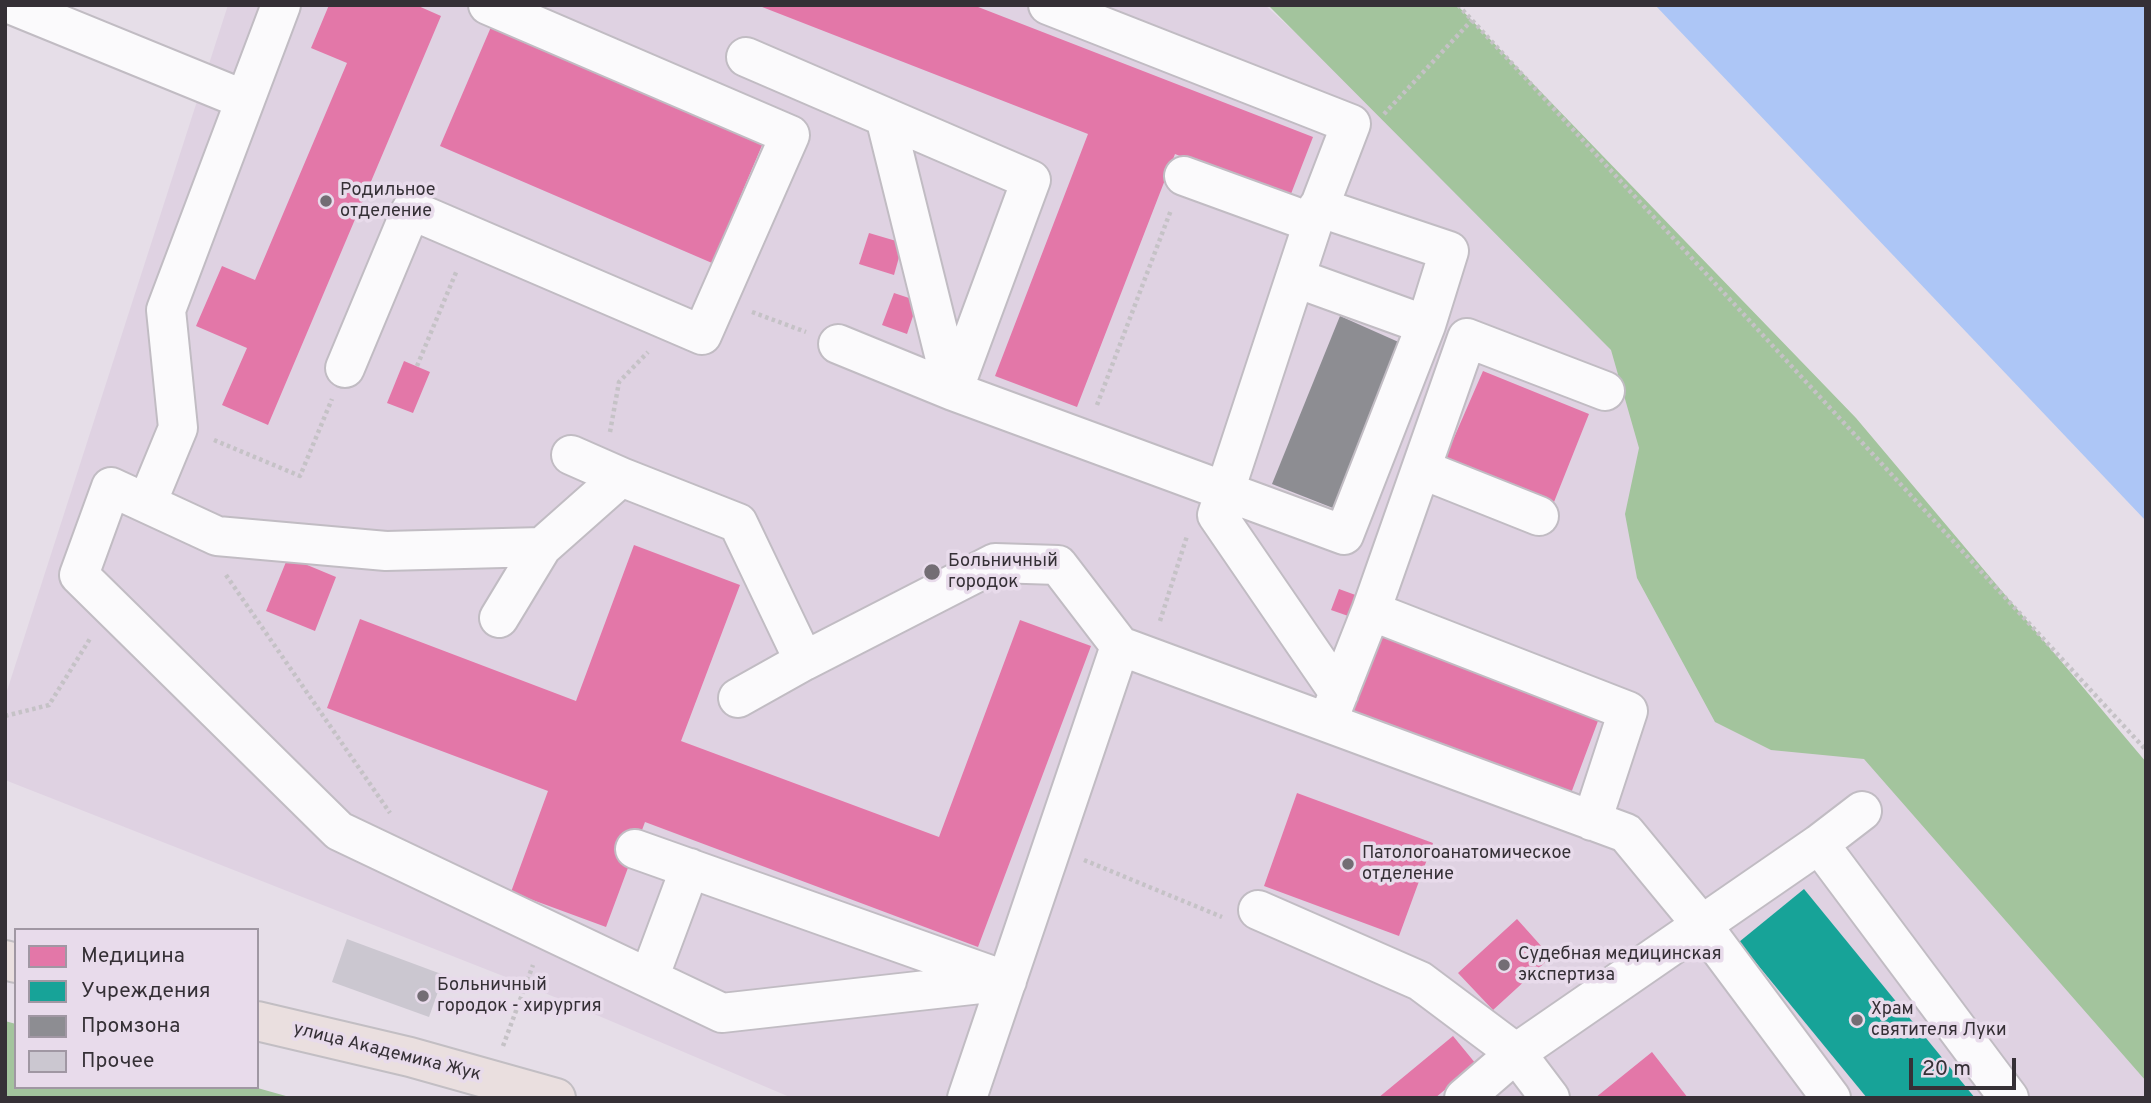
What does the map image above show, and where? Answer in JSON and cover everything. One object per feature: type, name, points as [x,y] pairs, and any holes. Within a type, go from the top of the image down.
[{"type":"main road","name":"улица Академика Жук","points":[[259,1021],[556,1098]]},
{"type":"lane","points":[[12,5],[245,100]]},
{"type":"lane","points":[[147,503],[192,433],[166,310],[281,5]]},
{"type":"lane","points":[[488,5],[790,135]]},
{"type":"lane","points":[[1048,5],[1351,124],[1315,215],[1296,278],[1215,486],[1217,515],[1333,708]]},
{"type":"lane","points":[[746,57],[1031,180],[953,391]]},
{"type":"lane","points":[[345,368],[411,210],[702,335],[812,86]]},
{"type":"lane","points":[[885,117],[953,391]]},
{"type":"lane","points":[[838,344],[953,391],[1344,535],[1426,325],[1449,251],[1184,176]]},
{"type":"lane","points":[[1296,278],[1426,325]]},
{"type":"lane","points":[[1333,708],[1371,611],[1467,338],[1605,391]]},
{"type":"lane","points":[[499,618],[542,547],[599,467],[738,523],[804,661]]},
{"type":"lane","points":[[1421,469],[1539,516]]},
{"type":"lane","points":[[542,547],[386,551],[217,536],[111,487],[79,575],[339,831],[722,1013],[1007,981]]},
{"type":"lane","points":[[738,698],[995,563],[1058,565],[1134,651],[1333,708],[1592,821],[1626,833],[1702,925],[1831,1098]]},
{"type":"lane","points":[[1371,611],[1628,711],[1592,821]]},
{"type":"lane","points":[[967,1098],[1052,847],[1134,651]]},
{"type":"lane","points":[[1464,1098],[1516,1053],[1819,844],[1862,811]]},
{"type":"lane","points":[[1819,844],[2009,1098]]},
{"type":"lane","points":[[635,849],[1007,981]]},
{"type":"lane","points":[[649,978],[690,868]]},
{"type":"lane","points":[[1258,910],[1420,981],[1516,1053],[1550,1098]]},
{"type":"path","points":[[1458,5],[2146,750]]},
{"type":"path","points":[[1351,124],[1386,113],[1472,20]]},
{"type":"path","points":[[1084,438],[1184,176]]},
{"type":"path","points":[[417,366],[471,236]]},
{"type":"path","points":[[718,300],[838,344]]},
{"type":"path","points":[[599,467],[620,382],[675,323]]},
{"type":"path","points":[[192,433],[300,476],[345,368]]},
{"type":"path","points":[[1134,651],[1215,486]]},
{"type":"path","points":[[217,536],[223,571],[393,818]]},
{"type":"path","points":[[5,716],[49,705],[110,605]]},
{"type":"path","points":[[1052,847],[1240,925],[1258,910]]},
{"type":"path","points":[[490,1079],[547,929]]},
{"type":"shaded area","name":"Больничный городок","points":[[228,5],[1265,5],[1670,374],[2146,1009],[2146,1098],[792,1098],[526,985],[5,780],[5,697]]},
{"type":"green space","points":[[1268,5],[1457,5],[1856,418],[2146,762],[2146,1081],[1864,759],[1771,750],[1715,722],[1637,578],[1625,514],[1639,448],[1611,350]]},
{"type":"green space","points":[[5,1021],[14,1023],[14,1089],[259,1088],[293,1098],[5,1098]]},
{"type":"water","points":[[1655,5],[2146,5],[2146,521]]},
{"type":"building: Медицина","name":"Родильное отделение","points":[[329,5],[416,5],[441,16],[268,425],[222,405],[247,348],[196,326],[222,266],[255,280],[347,63],[311,48]]},
{"type":"building: Медицина","points":[[757,5],[973,5],[1313,137],[1289,199],[1175,154],[1077,407],[995,376],[1088,134]]},
{"type":"building: Медицина","points":[[491,27],[763,143],[712,263],[440,146]]},
{"type":"building: Медицина","points":[[869,233],[903,243],[894,275],[859,264]]},
{"type":"building: Медицина","points":[[894,293],[918,301],[907,334],[882,325]]},
{"type":"building: Медицина","points":[[404,361],[430,372],[413,413],[387,403]]},
{"type":"building: Медицина","points":[[1483,371],[1589,414],[1552,507],[1443,463]]},
{"type":"building: Медицина","points":[[634,545],[740,585],[681,741],[939,837],[1020,620],[1091,646],[978,947],[645,822],[606,927],[511,892],[548,791],[327,708],[360,619],[576,701]]},
{"type":"building: Медицина","points":[[288,557],[336,577],[315,631],[266,611]]},
{"type":"building: Медицина","points":[[1339,589],[1361,597],[1354,618],[1331,610]]},
{"type":"building: Медицина","points":[[1378,631],[1598,721],[1570,796],[1349,711]]},
{"type":"building: Медицина","name":"Патологоанатомическое отделение","points":[[1297,793],[1433,843],[1399,936],[1264,886]]},
{"type":"building: Медицина","name":"Судебная медицинская экспертиза","points":[[1517,919],[1551,957],[1493,1010],[1458,973]]},
{"type":"building: Медицина","points":[[1453,1036],[1476,1064],[1435,1098],[1378,1098]]},
{"type":"building: Медицина","points":[[1652,1052],[1688,1098],[1595,1098]]},
{"type":"building: Учреждения","name":"Храм святителя Луки","points":[[1804,889],[1975,1098],[1867,1098],[1739,942]]},
{"type":"building: Промзона","points":[[1340,316],[1403,344],[1338,510],[1272,484]]},
{"type":"building: Прочее","points":[[347,939],[444,975],[429,1017],[332,982]]},
{"type":"place","name":"Родильное отделение","points":[[326,201]]},
{"type":"place","name":"Больничный городок","points":[[932,572]]},
{"type":"place","name":"Патологоанатомическое отделение","points":[[1348,864]]},
{"type":"place","name":"Судебная медицинская экспертиза","points":[[1504,965]]},
{"type":"place","name":"Больничный городок - хирургия","points":[[423,996]]},
{"type":"place","name":"Храм святителя Луки","points":[[1857,1020]]}]
